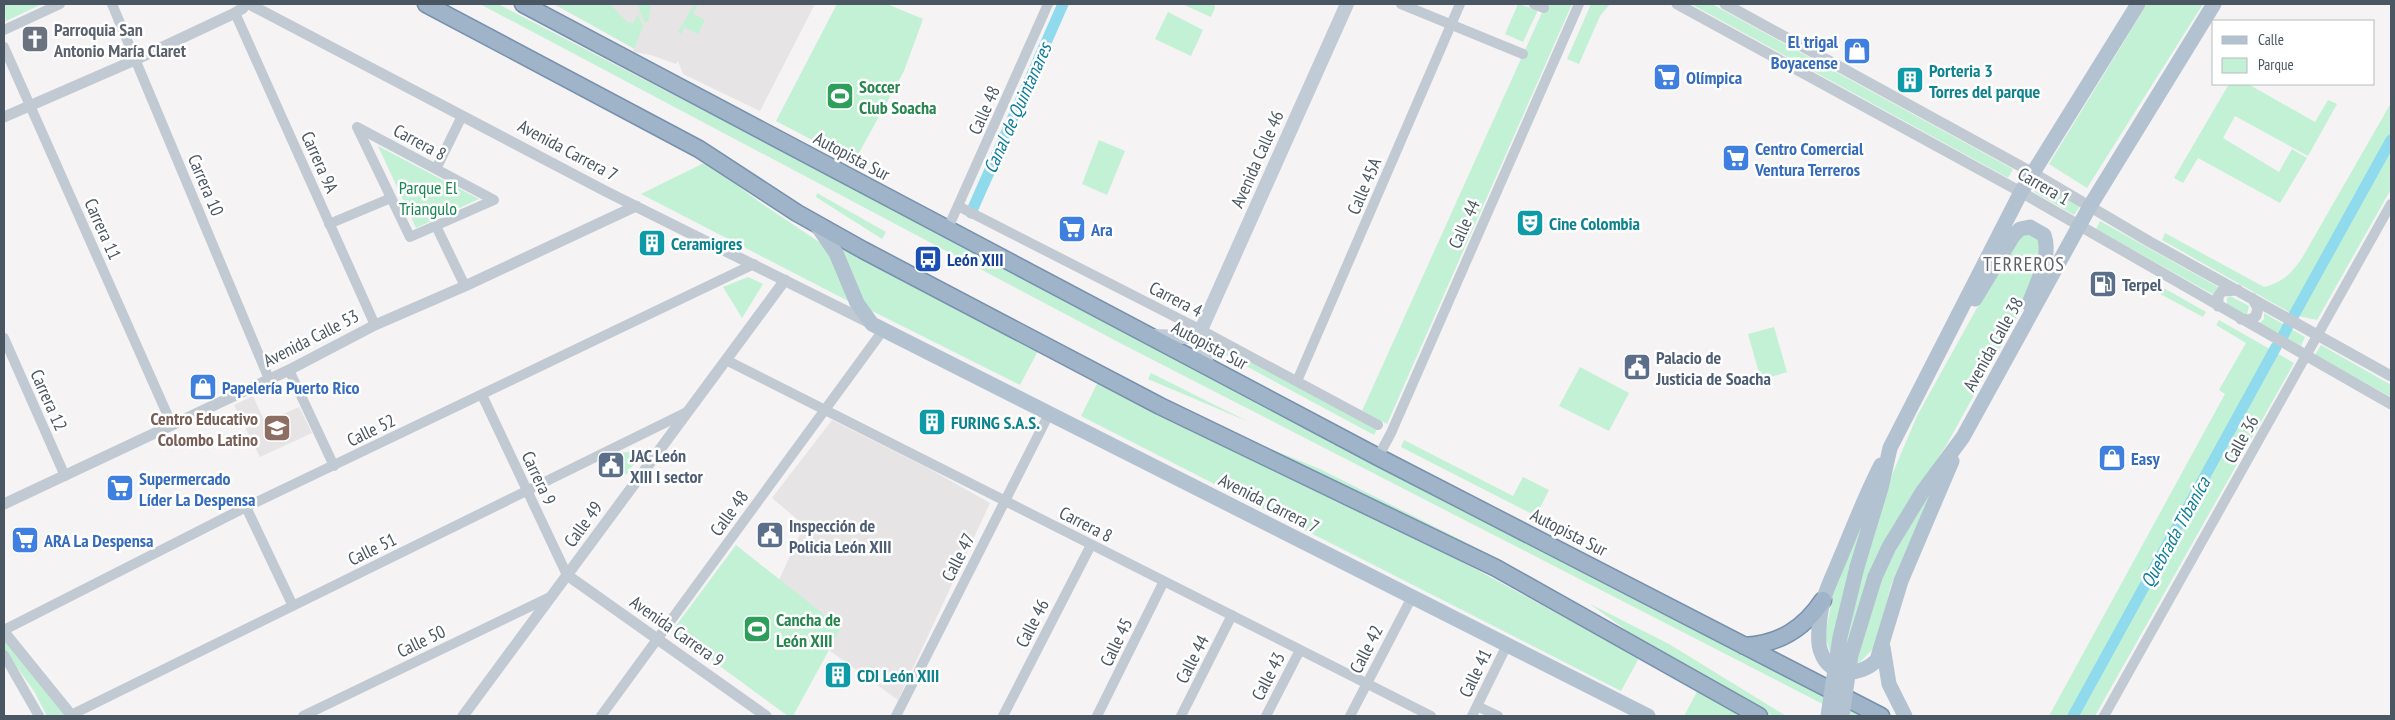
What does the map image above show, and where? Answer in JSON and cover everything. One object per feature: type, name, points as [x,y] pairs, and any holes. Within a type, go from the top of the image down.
[{"type":"highway","points":[[426,4],[691,145],[816,224],[1160,406],[1496,568],[1759,716]]},
{"type":"highway","name":"Autopista Sur","points":[[523,4],[1378,457],[1881,716]]},
{"type":"highway","points":[[1744,646],[1769,643],[1794,632],[1815,612],[1823,600]]},
{"type":"main road","name":"Avenida Calle 46","points":[[1201,330],[1347,4]]},
{"type":"main road","points":[[1963,437],[1901,581],[1877,660],[1864,670],[1851,673],[1835,669],[1825,660],[1819,644],[1823,600],[1868,489],[2021,192],[2138,4]]},
{"type":"main road","name":"Avenida Calle 38","points":[[1842,716],[1851,655],[1875,577],[1901,526],[1923,490],[1963,437],[2090,206],[2214,4]]},
{"type":"main road","name":"Avenida Carrera 7","points":[[816,224],[836,253],[857,303],[878,327],[1050,412],[1412,598],[1648,716]]},
{"type":"main road","points":[[1943,343],[1985,285],[2013,236],[2020,229],[2030,227],[2044,235],[2046,247],[2044,260],[2016,340]]},
{"type":"main road","points":[[1150,336],[1186,337],[1201,330],[1201,350],[1208,366]]},
{"type":"main road","points":[[1828,716],[1840,637],[1857,567],[1881,488],[1890,448]]},
{"type":"main road","points":[[1883,645],[1889,684],[1905,716]]},
{"type":"street","points":[[4,30],[60,4]]},
{"type":"street","name":"Carrera 10","points":[[112,4],[269,379]]},
{"type":"street","points":[[4,117],[135,60],[235,13],[243,8],[245,4]]},
{"type":"street","name":"Avenida Carrera 7","points":[[249,4],[636,206],[878,327]]},
{"type":"street","name":"Calle 48","points":[[948,228],[1048,4]]},
{"type":"street","points":[[1401,4],[1523,54]]},
{"type":"street","name":"Calle 45A","points":[[1297,381],[1460,4]]},
{"type":"street","name":"Calle 44","points":[[1378,457],[1391,433],[1579,4]]},
{"type":"street","name":"Carrera 1","points":[[1677,4],[2021,192],[2391,404]]},
{"type":"street","name":"Carrera 1","points":[[1725,4],[2033,173],[2391,376]]},
{"type":"street","name":"Carrera 9A","points":[[235,13],[375,325]]},
{"type":"street","name":"Carrera 11","points":[[4,47],[172,425]]},
{"type":"street","points":[[436,169],[462,116]]},
{"type":"street","name":"Carrera 8","points":[[391,198],[357,127],[494,200],[436,226]]},
{"type":"street","points":[[329,224],[391,198],[410,237],[436,226],[465,286]]},
{"type":"street","name":"Calle 36","points":[[2104,716],[2391,204]]},
{"type":"street","name":"Avenida Calle 53","points":[[4,504],[288,370],[375,325],[465,286],[636,206]]},
{"type":"street","name":"Carrera 4","points":[[958,206],[1201,330],[1378,425]]},
{"type":"street","name":"Calle 52","points":[[4,631],[246,507],[754,264]]},
{"type":"street","name":"Calle 49","points":[[463,716],[785,280]]},
{"type":"street","points":[[2218,306],[2218,297],[2222,291],[2238,290]]},
{"type":"street","points":[[2241,319],[2250,320],[2256,316],[2258,308],[2251,298]]},
{"type":"street","name":"Calle 48","points":[[601,716],[825,410],[878,327]]},
{"type":"street","name":"Carrera 12","points":[[4,338],[64,476]]},
{"type":"street","name":"Carrera 8","points":[[726,360],[1432,716]]},
{"type":"street","points":[[288,370],[334,466]]},
{"type":"street","name":"Carrera 9","points":[[482,395],[567,575]]},
{"type":"street","name":"Calle 51","points":[[72,716],[687,412]]},
{"type":"street","name":"Calle 47","points":[[896,716],[1050,412]]},
{"type":"street","points":[[246,507],[293,606]]},
{"type":"street","name":"Calle 46","points":[[1003,716],[1091,544]]},
{"type":"street","name":"Avenida Carrera 9","points":[[567,575],[766,716]]},
{"type":"street","name":"Calle 45","points":[[1097,716],[1164,581]]},
{"type":"street","name":"Calle 50","points":[[304,716],[552,596]]},
{"type":"street","name":"Calle 42","points":[[1350,716],[1412,598]]},
{"type":"street","name":"Calle 44","points":[[1181,716],[1232,616]]},
{"type":"street","points":[[4,631],[72,716]]},
{"type":"street","name":"Calle 41","points":[[1472,716],[1507,645]]},
{"type":"street","name":"Calle 43","points":[[1266,716],[1300,650]]},
{"type":"street","points":[[4,654],[40,716]]},
{"type":"street","points":[[1477,706],[1498,716]]},
{"type":"shaded area","points":[[554,4],[815,4],[760,111],[683,74],[678,61],[676,64],[651,55],[634,52],[633,48]]},
{"type":"shaded area","name":"Centro Educativo Colombo Latino","points":[[253,396],[265,422],[299,407],[312,433],[260,457],[234,405]]},
{"type":"shaded area","points":[[832,420],[926,467],[990,503],[898,700],[829,650],[841,628],[779,580],[804,525],[772,498]]},
{"type":"green space","points":[[4,4],[42,4],[6,21]]},
{"type":"green space","points":[[480,4],[498,4],[984,255],[1865,716],[1846,716],[1120,343]]},
{"type":"green space","points":[[554,4],[610,4],[627,22],[633,23],[638,15],[643,26],[635,47],[633,48]]},
{"type":"green space","points":[[637,4],[651,4],[648,22],[644,22]]},
{"type":"green space","points":[[694,4],[698,4],[693,14],[705,20],[698,34],[684,27],[681,34],[678,32]]},
{"type":"green space","name":"Soccer Club Soacha","points":[[837,4],[887,4],[923,19],[904,71],[854,162],[776,121]]},
{"type":"green space","points":[[1058,4],[1066,4],[995,173],[975,215],[966,210]]},
{"type":"green space","points":[[1182,4],[1214,4],[1215,8],[1211,17]]},
{"type":"green space","points":[[1518,4],[1538,10],[1523,42],[1505,34]]},
{"type":"green space","points":[[1543,4],[1572,4],[1387,424],[1362,411],[1544,8]]},
{"type":"green space","points":[[1591,4],[1610,4],[1600,16],[1579,64],[1567,59]]},
{"type":"green space","points":[[1691,4],[1712,4],[2013,169],[2008,178]]},
{"type":"green space","points":[[2147,4],[2203,4],[2087,188],[2049,164]]},
{"type":"green space","points":[[1168,12],[1203,30],[1191,56],[1155,39]]},
{"type":"green space","points":[[2228,85],[2250,85],[2315,122],[2328,100],[2337,104],[2308,156],[2235,116],[2223,138],[2279,172],[2292,149],[2307,158],[2280,203],[2198,158],[2183,183],[2174,178]]},
{"type":"green space","points":[[2391,103],[2391,189],[2317,320],[2294,315],[2162,240],[2165,233],[2264,287],[2281,280],[2294,269],[2302,258]]},
{"type":"green space","points":[[1099,140],[1125,151],[1107,195],[1082,184]]},
{"type":"green space","name":"Parque El Triangulo","points":[[378,146],[479,199],[416,228]]},
{"type":"green space","points":[[706,162],[758,201],[828,248],[854,304],[641,194]]},
{"type":"green space","points":[[2039,183],[2080,206],[2074,215],[2034,192]]},
{"type":"green space","points":[[817,193],[886,232],[882,239],[816,197]]},
{"type":"green space","points":[[2100,221],[2218,287],[2214,295],[2096,229]]},
{"type":"green space","points":[[2032,234],[2040,240],[2039,262],[2016,319],[1947,444],[1895,525],[1881,581],[1910,522],[1931,493],[1891,585],[1876,646],[1856,666],[1831,655],[1825,636],[1834,589],[1872,496],[1889,482],[1917,416],[2008,252],[2024,235]]},
{"type":"green space","points":[[840,247],[1038,351],[1020,385],[866,308]]},
{"type":"green space","points":[[748,277],[763,284],[742,318],[723,287]]},
{"type":"green space","points":[[2155,283],[2206,312],[2203,317],[2151,289]]},
{"type":"green space","points":[[2230,296],[2249,306],[2247,315],[2243,315],[2227,305],[2227,298]]},
{"type":"green space","points":[[2264,313],[2305,337],[2301,346],[2259,324],[2264,319]]},
{"type":"green space","points":[[2219,320],[2294,363],[2095,716],[2049,716],[2225,394],[2219,390],[2246,343],[2216,325]]},
{"type":"green space","points":[[1774,327],[1787,372],[1761,380],[1748,334]]},
{"type":"green space","points":[[2321,345],[2391,385],[2391,397],[2315,355]]},
{"type":"green space","points":[[1223,347],[1377,429],[1374,435],[1220,352]]},
{"type":"green space","points":[[1580,367],[1629,393],[1609,431],[1559,406]]},
{"type":"green space","points":[[1151,373],[1249,422],[1148,379]]},
{"type":"green space","points":[[1098,382],[1422,540],[1639,658],[1621,691],[1081,416]]},
{"type":"green space","points":[[1404,440],[1513,496],[1523,477],[1549,490],[1536,516],[1401,447]]},
{"type":"green space","points":[[1253,442],[1320,469],[1501,560],[1531,580]]},
{"type":"green space","points":[[638,450],[640,456],[626,475],[611,455]]},
{"type":"green space","name":"Cancha de León XIII","points":[[736,545],[841,628],[793,716],[788,716],[672,631]]},
{"type":"green space","points":[[1590,604],[1669,644],[1786,716],[1773,716],[1655,651]]},
{"type":"green space","points":[[4,638],[69,716],[47,716],[34,691],[4,649]]},
{"type":"green space","points":[[1698,690],[1746,716],[1684,716]]},
{"type":"waterway","name":"Canal de Quintanares","points":[[971,213],[1063,4]]},
{"type":"waterway","name":"Quebrada Tibaníca","points":[[2294,315],[2391,140]]},
{"type":"waterway","name":"Quebrada Tibaníca","points":[[2283,336],[2288,326]]},
{"type":"waterway","name":"Quebrada Tibaníca","points":[[2073,716],[2276,347]]},
{"type":"place","name":"Parroquia San Antonio María Claret","points":[[35,39]]},
{"type":"place","name":"El trigal Boyacense","points":[[1857,51]]},
{"type":"place","name":"Olímpica","points":[[1667,77]]},
{"type":"place","name":"Porteria 3 Torres del parque","points":[[1910,80]]},
{"type":"place","name":"Soccer Club Soacha","points":[[840,96]]},
{"type":"place","name":"Centro Comercial Ventura Terreros","points":[[1736,158]]},
{"type":"place","name":"Cine Colombia","points":[[1530,223]]},
{"type":"place","name":"Ara","points":[[1072,229]]},
{"type":"place","name":"Ceramigres","points":[[652,243]]},
{"type":"place","name":"León XIII","points":[[928,259]]},
{"type":"place","name":"Terpel","points":[[2103,284]]},
{"type":"place","name":"Palacio de Justicia de Soacha","points":[[1637,367]]},
{"type":"place","name":"Papelería Puerto Rico","points":[[203,387]]},
{"type":"place","name":"FURING S.A.S.","points":[[932,422]]},
{"type":"place","name":"Centro Educativo Colombo Latino","points":[[277,428]]},
{"type":"place","name":"Easy","points":[[2112,458]]},
{"type":"place","name":"JAC León XIII I sector","points":[[611,465]]},
{"type":"place","name":"Supermercado Líder La Despensa","points":[[120,488]]},
{"type":"place","name":"Inspección de Policia León XIII","points":[[770,535]]},
{"type":"place","name":"ARA La Despensa","points":[[25,540]]},
{"type":"place","name":"Cancha de León XIII","points":[[757,629]]},
{"type":"place","name":"CDI León XIII","points":[[838,675]]},
{"type":"district","name":"TERREROS","points":[[2024,264]]}]
